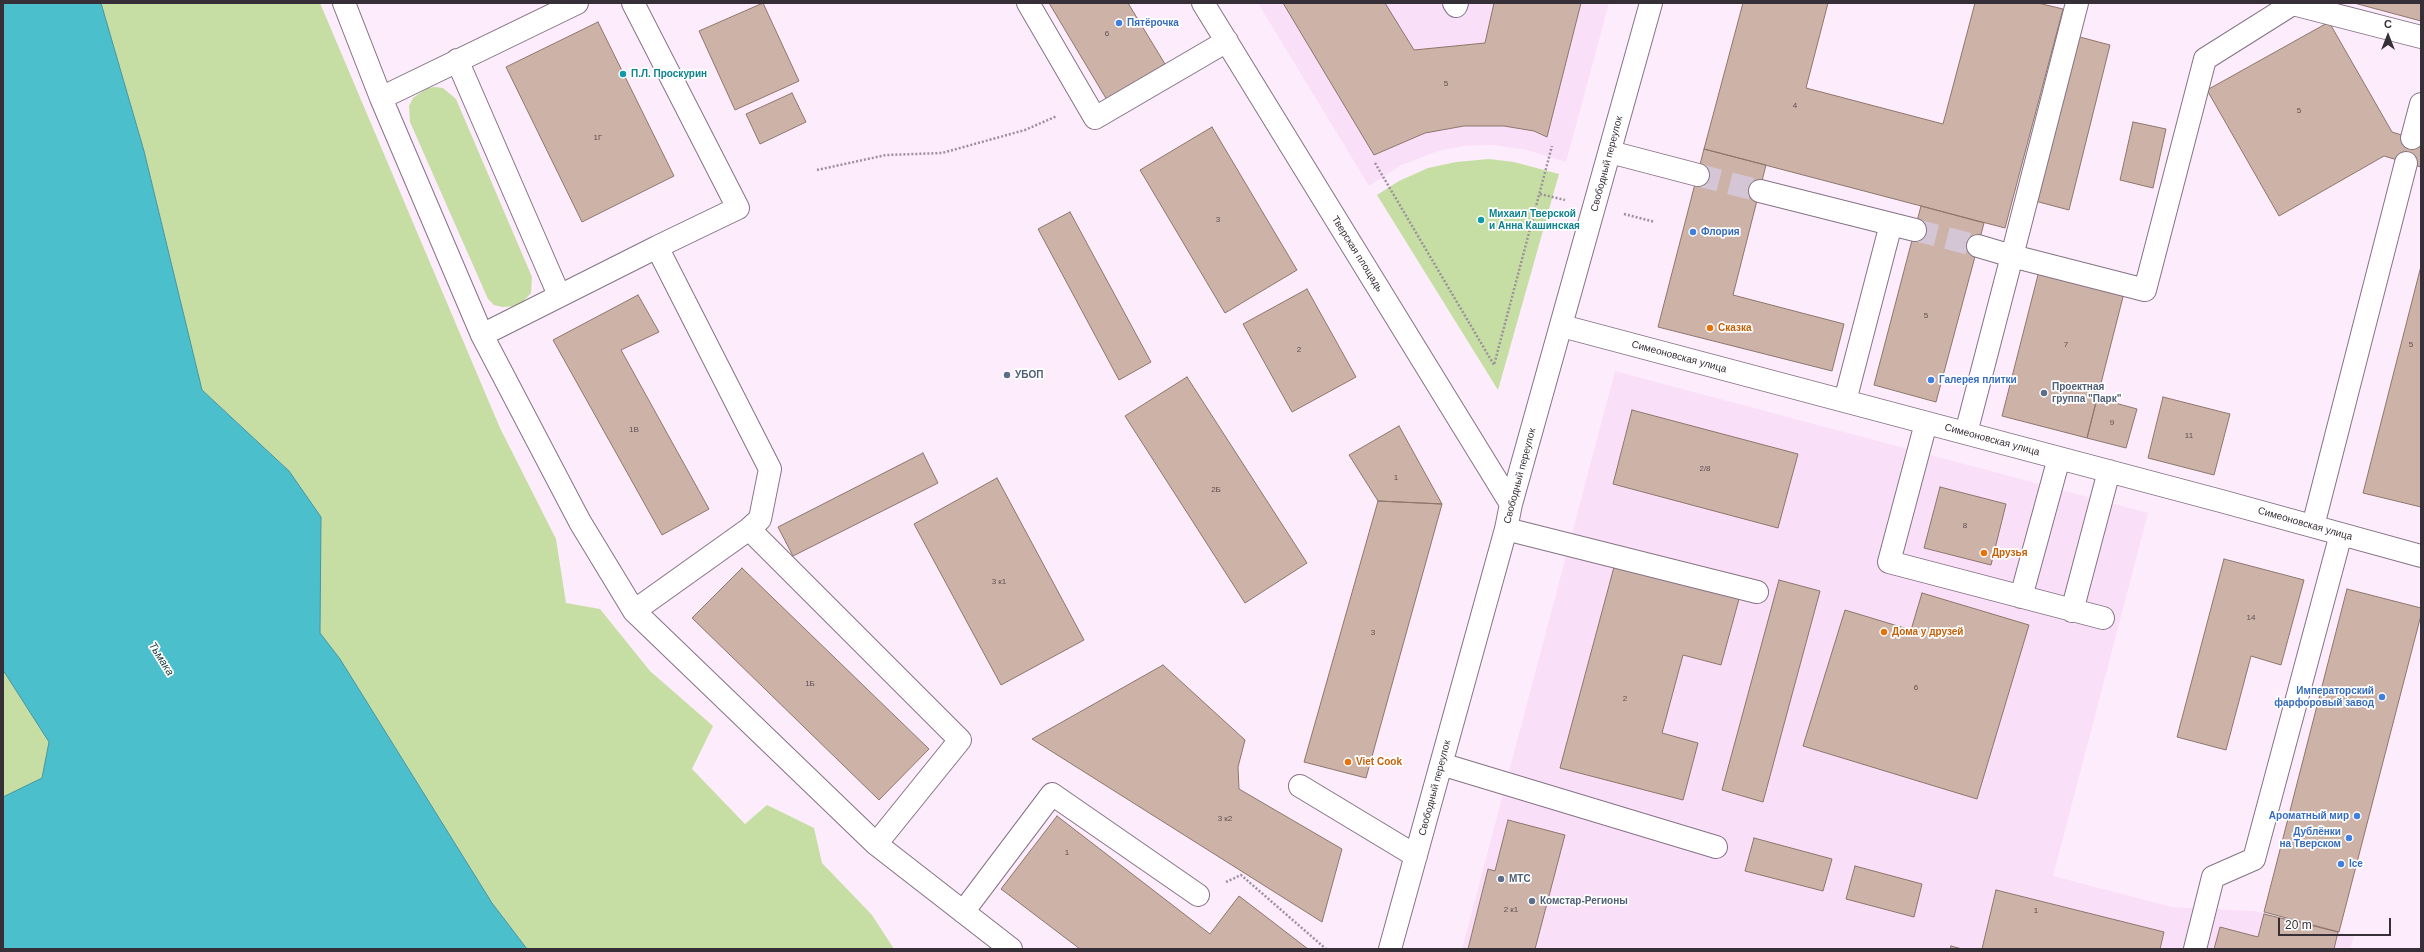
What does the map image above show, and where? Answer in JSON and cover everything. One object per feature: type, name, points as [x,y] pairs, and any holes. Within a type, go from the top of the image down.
[{"type":"street","points":[[344,3],[381,98],[482,335],[580,522],[634,611],[876,844],[1011,949]]},
{"type":"street","points":[[381,98],[577,3]]},
{"type":"street","points":[[482,335],[559,295],[738,208],[633,3]]},
{"type":"street","points":[[1028,3],[1095,118],[1227,41]]},
{"type":"street","name":"Тверская площадь","points":[[1203,3],[1511,504]]},
{"type":"street","points":[[1454,3],[1456,6],[1457,3]]},
{"type":"street","name":"Свободный переулок","points":[[1390,949],[1506,529],[1511,504],[1562,326],[1651,3]]},
{"type":"street","points":[[1966,433],[2077,3]]},
{"type":"street","points":[[1978,246],[2145,290],[2205,58],[2292,3],[2421,37]]},
{"type":"street","points":[[457,60],[559,295]]},
{"type":"street","points":[[2412,138],[2421,104]]},
{"type":"street","points":[[1610,152],[1698,175]]},
{"type":"street","points":[[2313,526],[2406,163]]},
{"type":"street","points":[[1760,191],[1915,230]]},
{"type":"street","points":[[1845,401],[1891,224]]},
{"type":"street","points":[[634,611],[749,529],[760,519],[770,469],[657,248]]},
{"type":"street","name":"Симеоновская улица","points":[[1562,326],[1926,422],[2421,556]]},
{"type":"street","points":[[1926,422],[1889,562],[2102,618]]},
{"type":"street","points":[[2022,597],[2059,458]]},
{"type":"street","points":[[2072,611],[2109,471]]},
{"type":"street","points":[[749,529],[960,740],[876,844]]},
{"type":"street","points":[[1506,529],[1757,592]]},
{"type":"street","points":[[2195,949],[2213,877],[2254,859],[2341,534]]},
{"type":"street","points":[[1441,764],[1716,846]]},
{"type":"street","points":[[1300,786],[1416,856]]},
{"type":"street","points":[[963,912],[1052,794],[1198,895]]},
{"type":"path","points":[[817,170],[886,155],[942,153],[1026,130],[1086,103]]},
{"type":"path","points":[[1375,163],[1494,365],[1552,146]]},
{"type":"path","points":[[1198,895],[1241,875],[1326,949]]},
{"type":"shaded area","points":[[1258,3],[1609,3],[1566,162],[1527,150],[1492,145],[1464,146],[1438,151],[1402,165],[1369,186]]},
{"type":"shaded area","points":[[1615,371],[2148,513],[2053,876],[2172,907],[2254,911],[2354,936],[2350,949],[1462,949]]},
{"type":"green space","points":[[101,3],[320,3],[500,428],[556,539],[566,603],[600,609],[650,671],[713,726],[692,769],[745,824],[767,805],[814,828],[822,863],[872,915],[894,949],[527,949],[492,903],[340,659],[320,633],[321,517],[289,471],[202,390],[144,151]]},
{"type":"green space","points":[[427,88],[443,88],[456,99],[532,277],[531,293],[519,306],[502,307],[494,305],[488,299],[410,122],[409,106],[413,98]]},
{"type":"green space","points":[[1489,159],[1514,162],[1559,174],[1498,390],[1377,195],[1399,181],[1428,168],[1456,162]]},
{"type":"green space","points":[[3,670],[49,742],[42,778],[3,797]]},
{"type":"water","name":"Тьмака","points":[[3,3],[101,3],[144,151],[202,390],[289,471],[321,517],[320,633],[340,659],[492,903],[527,949],[3,949],[3,797],[42,778],[49,742],[3,670]]},
{"type":"building","points":[[763,3],[799,81],[735,110],[699,31]]},
{"type":"building","points":[[1049,3],[1128,3],[1165,64],[1107,100]]},
{"type":"building","points":[[1283,3],[1385,3],[1414,50],[1485,43],[1494,3],[1581,3],[1547,137],[1534,131],[1504,126],[1464,126],[1425,133],[1374,155]]},
{"type":"building","points":[[1743,3],[1828,3],[1806,88],[1943,124],[1975,3],[2038,3],[2063,9],[2005,228],[1704,149]]},
{"type":"building","points":[[2354,3],[2421,3],[2421,21]]},
{"type":"building","points":[[598,22],[674,176],[582,222],[506,67]]},
{"type":"building","points":[[2329,22],[2392,132],[2421,141],[2421,167],[2384,156],[2279,216],[2207,90]]},
{"type":"building","points":[[2076,36],[2110,45],[2069,210],[2035,201]]},
{"type":"building","points":[[792,93],[806,122],[760,144],[746,114]]},
{"type":"building","points":[[2133,122],[2166,129],[2153,188],[2120,180]]},
{"type":"building","points":[[1212,127],[1297,270],[1225,313],[1140,170]]},
{"type":"building","points":[[1704,149],[1766,165],[1733,295],[1844,324],[1832,371],[1658,327]]},
{"type":"building","points":[[1921,206],[1984,223],[1936,402],[1874,385]]},
{"type":"building","points":[[1070,212],[1151,362],[1119,380],[1038,229]]},
{"type":"building","points":[[2421,266],[2421,507],[2363,493]]},
{"type":"building","points":[[2039,271],[2124,293],[2087,438],[2002,416]]},
{"type":"building","points":[[1307,289],[1356,377],[1292,412],[1243,324]]},
{"type":"building","points":[[638,295],[659,332],[621,350],[709,509],[662,535],[553,340]]},
{"type":"building","points":[[1187,377],[1307,563],[1245,603],[1125,416]]},
{"type":"building","points":[[2163,397],[2230,414],[2214,475],[2148,458]]},
{"type":"building","points":[[2097,398],[2137,409],[2126,448],[2087,438]]},
{"type":"building","points":[[1632,410],[1798,454],[1778,528],[1613,484]]},
{"type":"building","points":[[1399,426],[1442,504],[1378,501],[1349,455]]},
{"type":"building","points":[[923,453],[938,483],[793,556],[778,527]]},
{"type":"building","points":[[997,478],[1084,640],[1001,685],[914,524]]},
{"type":"building","points":[[1940,487],[2006,504],[1991,565],[1924,548]]},
{"type":"building","points":[[1378,501],[1442,504],[1366,778],[1304,762]]},
{"type":"building","points":[[2224,559],[2304,580],[2281,665],[2251,656],[2226,750],[2177,737]]},
{"type":"building","points":[[1614,567],[1739,599],[1721,665],[1683,655],[1662,733],[1698,743],[1683,800],[1560,768]]},
{"type":"building","points":[[742,568],[929,749],[879,800],[692,618]]},
{"type":"building","points":[[1779,580],[1820,591],[1763,802],[1722,790]]},
{"type":"building","points":[[2347,589],[2421,608],[2421,615],[2339,932],[2264,912]]},
{"type":"building","points":[[1922,593],[2029,625],[1977,799],[1803,746],[1845,610],[1911,630]]},
{"type":"building","points":[[1163,665],[1245,740],[1238,767],[1239,789],[1342,849],[1322,922],[1032,739]]},
{"type":"building","points":[[1057,816],[1210,934],[1239,896],[1308,949],[1080,949],[1001,889]]},
{"type":"building","points":[[1508,820],[1565,835],[1535,949],[1468,949],[1488,869],[1495,871]]},
{"type":"building","points":[[1754,838],[1832,859],[1823,891],[1745,871]]},
{"type":"building","points":[[1855,866],[1922,884],[1914,917],[1846,899]]},
{"type":"building","points":[[1996,890],[2164,932],[2160,949],[1982,949]]},
{"type":"building","points":[[2264,914],[2338,932],[2334,949],[2214,949],[2220,927],[2258,937]]},
{"type":"building","points":[[1951,946],[1962,949],[1950,949]]},
{"type":"tunnel","points":[[1698,175],[1760,191]]},
{"type":"tunnel","points":[[1915,230],[1978,246]]},
{"type":"place","name":"Пятёрочка","points":[[1119,23]]},
{"type":"place","name":"П.Л. Проскурин","points":[[623,74]]},
{"type":"place","name":"Михаил Тверской и Анна Кашинская","points":[[1481,220]]},
{"type":"place","name":"Флория","points":[[1693,232]]},
{"type":"place","name":"Сказка","points":[[1710,328]]},
{"type":"place","name":"УБОП","points":[[1007,375]]},
{"type":"place","name":"Галерея плитки","points":[[1931,380]]},
{"type":"place","name":"Проектная группа \"Парк\"","points":[[2044,393]]},
{"type":"place","name":"Друзья","points":[[1984,553]]},
{"type":"place","name":"Дома у друзей","points":[[1884,632]]},
{"type":"place","name":"Императорский фарфоровый завод","points":[[2382,697]]},
{"type":"place","name":"Viet Cook","points":[[1348,762]]},
{"type":"place","name":"Ароматный мир","points":[[2357,816]]},
{"type":"place","name":"Дублёнки на Тверском","points":[[2349,838]]},
{"type":"place","name":"Ice","points":[[2341,864]]},
{"type":"place","name":"МТС","points":[[1501,879]]},
{"type":"place","name":"Комстар-Регионы","points":[[1532,901]]}]
